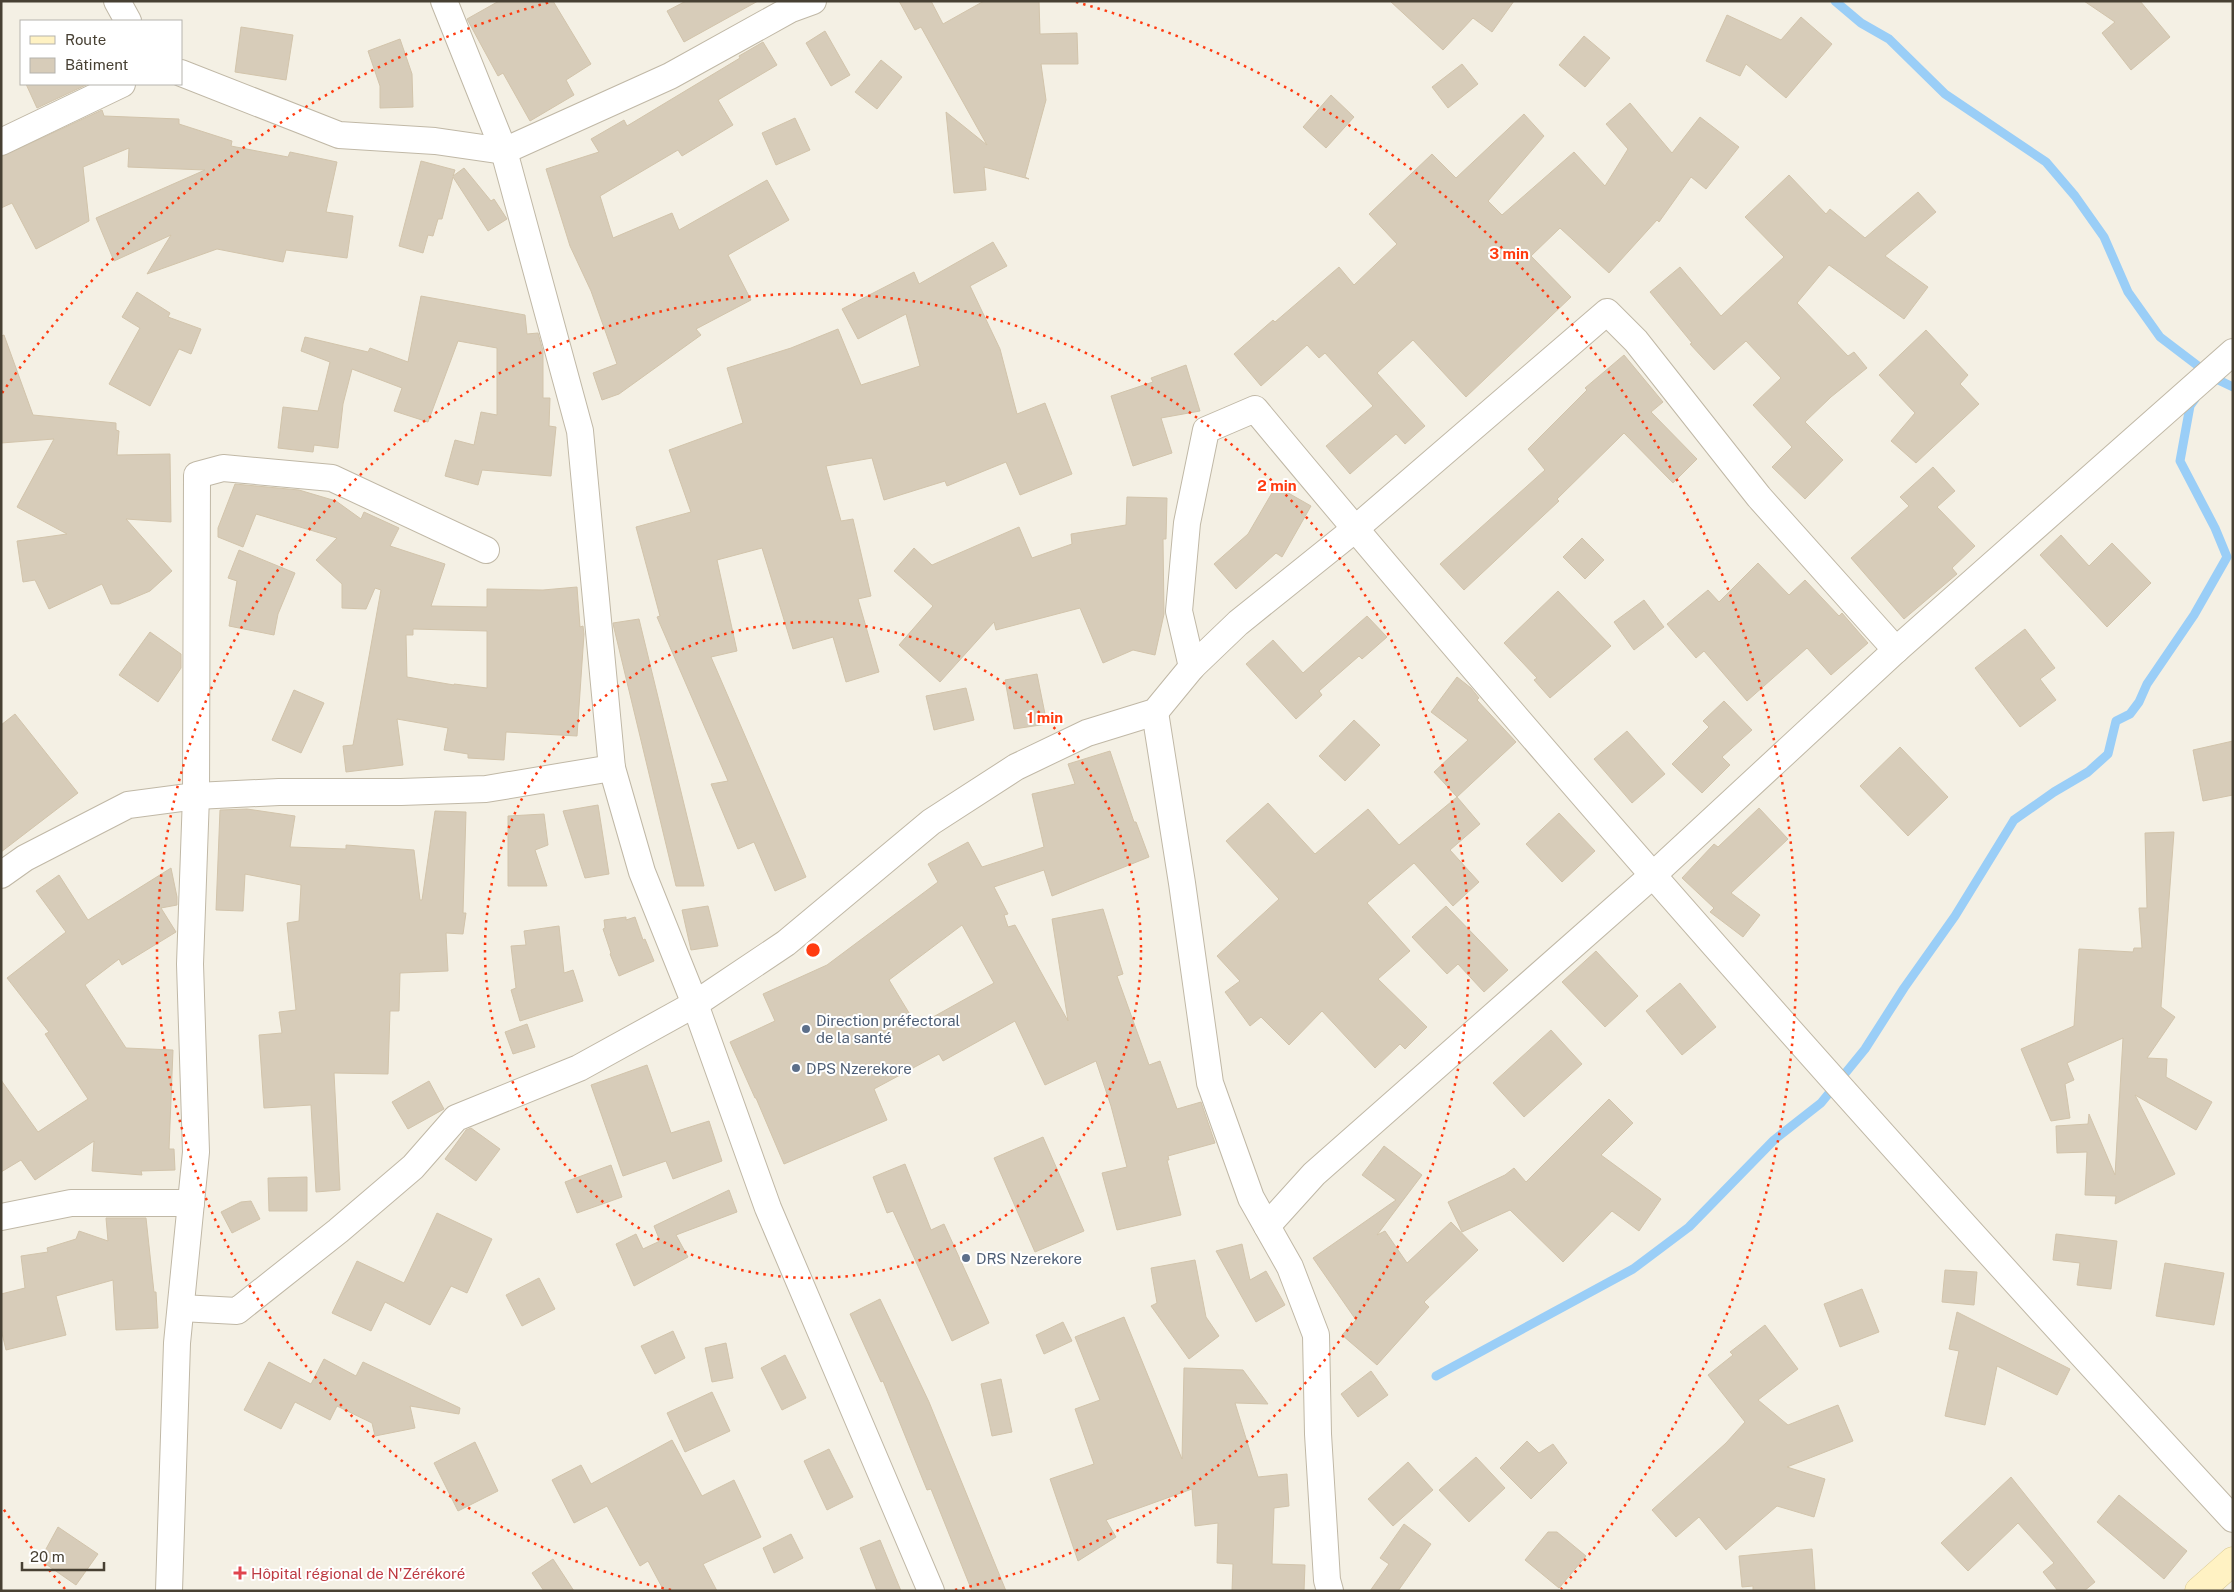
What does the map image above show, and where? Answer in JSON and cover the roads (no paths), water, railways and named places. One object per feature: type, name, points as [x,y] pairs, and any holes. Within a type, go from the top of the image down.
[{"type":"street","points":[[117,1],[127,20]]},
{"type":"street","points":[[444,1],[504,151],[580,431],[612,768],[642,872],[695,1004],[768,1208],[931,1591]]},
{"type":"street","points":[[182,73],[340,135],[435,141],[504,151],[670,76],[791,9],[813,1]]},
{"type":"street","points":[[1,142],[120,85]]},
{"type":"street","points":[[181,1308],[237,1311],[338,1231],[412,1167],[456,1118],[579,1068],[695,1004],[786,943],[931,822],[1016,767],[1087,733],[1155,712],[1192,667],[1238,622],[1355,529],[1608,312],[1636,341],[1759,497],[1896,650]]},
{"type":"street","points":[[1267,1226],[1314,1174],[1653,875],[1896,650],[2233,352]]},
{"type":"street","points":[[1192,667],[1179,611],[1187,523],[1206,430],[1255,409],[1355,529],[1653,875],[2049,1321],[2233,1519]]},
{"type":"street","points":[[169,1591],[177,1343],[196,1152],[190,964],[196,796],[197,475],[223,468],[332,478],[486,550]]},
{"type":"street","points":[[1155,712],[1182,883],[1210,1083],[1251,1198],[1290,1267],[1316,1335],[1318,1434],[1327,1580],[1330,1591]]},
{"type":"street","points":[[1,876],[26,858],[128,805],[196,796],[279,792],[401,792],[486,789],[612,768]]},
{"type":"street","points":[[1,1217],[71,1203],[191,1203]]},
{"type":"street","points":[[2199,1591],[2233,1561]]},
{"type":"waterway","points":[[1835,1],[1861,23],[1889,39],[1945,94],[2046,162],[2075,196],[2104,237],[2128,292],[2160,337],[2206,372]]},
{"type":"waterway","points":[[2212,377],[2233,387]]},
{"type":"waterway","points":[[1436,1376],[1633,1269],[1689,1227],[1774,1140],[1821,1103],[1865,1049],[1904,988],[1955,916],[2014,820],[2054,792],[2088,772],[2108,754],[2116,721],[2130,714],[2139,702],[2147,684],[2194,615],[2227,557],[2215,528],[2180,461],[2190,406],[2195,399]]},
{"type":"place","name":"Direction préfectoral de la santé","points":[[806,1029]]},
{"type":"place","name":"DPS Nzerekore","points":[[796,1068]]},
{"type":"place","name":"DRS Nzerekore","points":[[966,1258]]},
{"type":"place","name":"Hôpital régional de N'Zérékoré","points":[[240,1573]]}]
